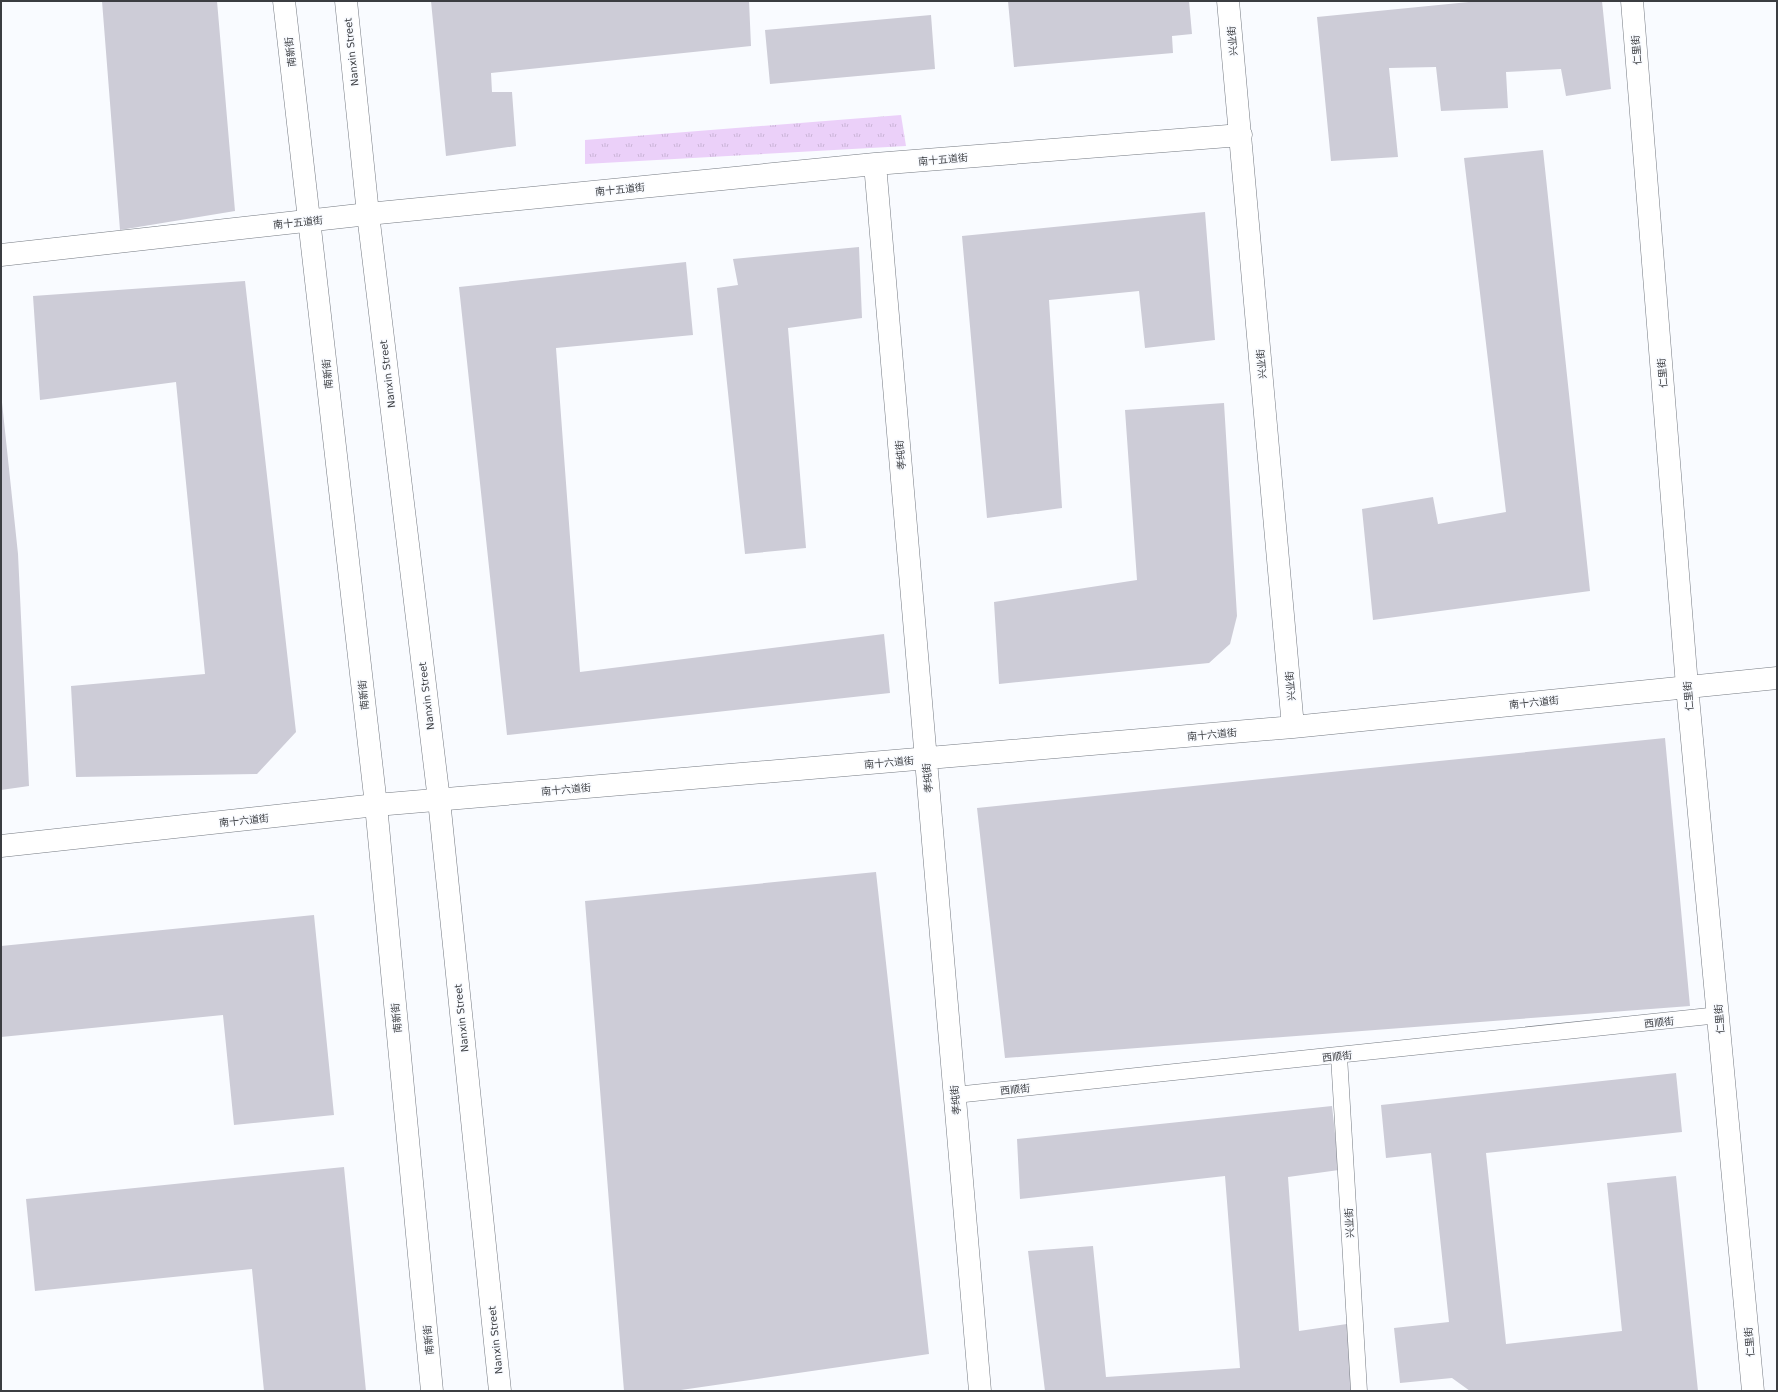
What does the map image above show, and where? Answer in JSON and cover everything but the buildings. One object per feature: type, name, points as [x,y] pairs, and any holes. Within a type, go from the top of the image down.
[{"type":"street","name":"南新街","points":[[284,1],[376,806],[432,1391]]},
{"type":"street","name":"Nanxin Street","points":[[346,1],[368,214],[439,800],[500,1391]]},
{"type":"street","name":"兴业街","points":[[1228,1],[1293,726]]},
{"type":"street","name":"仁里街","points":[[1632,1],[1687,686],[1753,1391]]},
{"type":"street","name":"南十五道街","points":[[1,255],[368,214],[875,164],[1241,135]]},
{"type":"street","name":"孝纯街","points":[[875,164],[980,1391]]},
{"type":"street","name":"南十六道街","points":[[1,846],[439,800],[1293,726],[1777,678]]},
{"type":"lane","name":"西顺街","points":[[955,1095],[1719,1016]]},
{"type":"lane","name":"兴业街","points":[[1339,1056],[1359,1391]]},
{"type":"green space","points":[[901,115],[906,146],[585,164],[585,140]]}]
